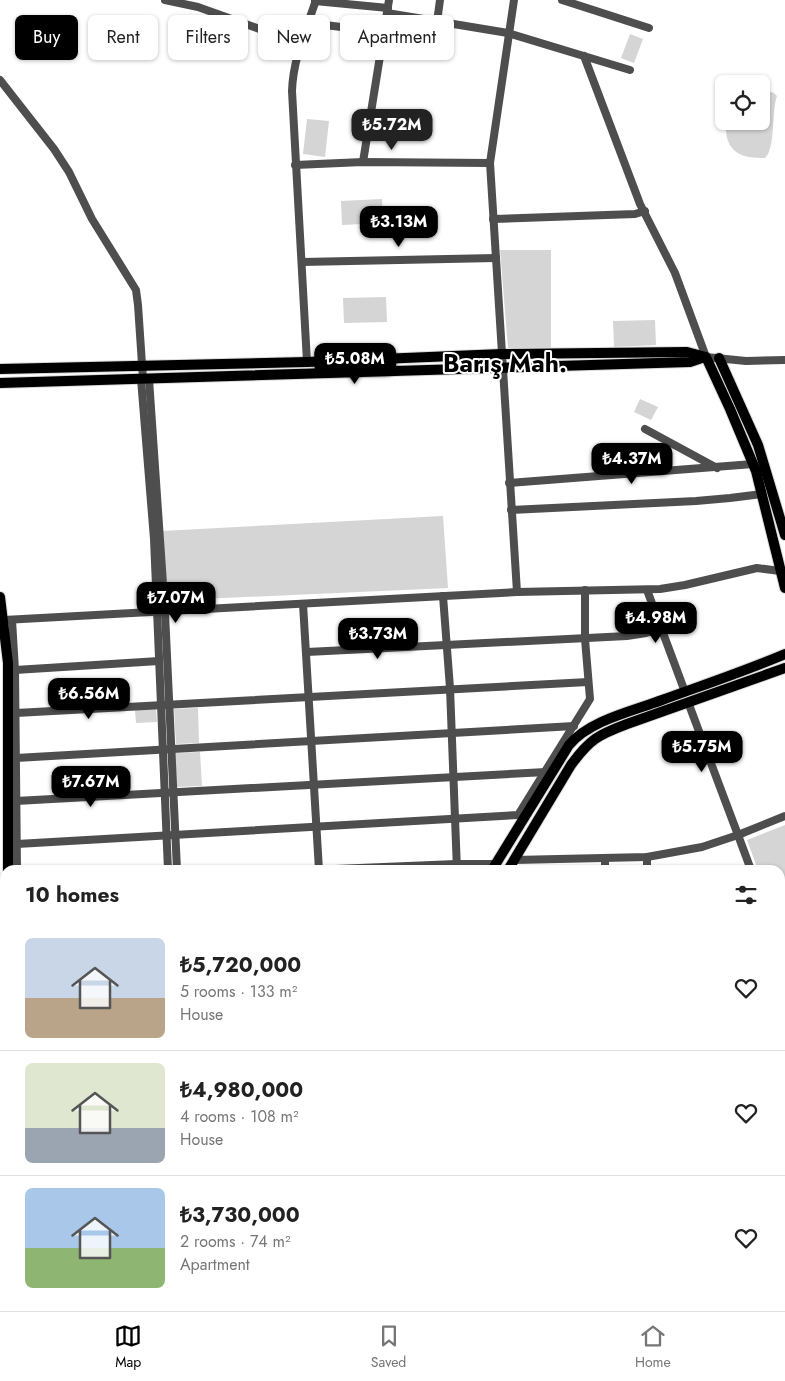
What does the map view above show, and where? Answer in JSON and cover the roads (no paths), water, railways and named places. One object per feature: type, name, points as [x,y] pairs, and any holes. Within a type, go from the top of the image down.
[{"type":"main road","points":[[0,369],[307,362],[502,354],[688,352],[706,357],[753,464],[785,588]]},
{"type":"main road","points":[[0,383],[690,362],[706,357]]},
{"type":"main road","points":[[719,358],[758,446],[785,534]]},
{"type":"main road","points":[[0,597],[8,620],[8,865]]},
{"type":"main road","points":[[495,865],[548,772],[580,733],[628,712],[785,654]]},
{"type":"main road","points":[[511,865],[571,765],[592,739],[627,724],[785,668]]},
{"type":"street","points":[[165,0],[198,7],[258,29]]},
{"type":"street","points":[[438,15],[440,0]]},
{"type":"street","points":[[514,0],[490,164],[517,592]]},
{"type":"street","points":[[562,0],[649,28]]},
{"type":"street","points":[[311,15],[316,1],[388,7],[414,15]]},
{"type":"street","points":[[454,25],[508,33],[630,70]]},
{"type":"street","points":[[584,56],[622,160],[675,273],[706,357],[746,361],[785,360]]},
{"type":"street","points":[[297,60],[293,74],[292,91],[307,362]]},
{"type":"street","points":[[363,162],[379,60]]},
{"type":"street","points":[[0,80],[54,149],[69,172],[92,218],[136,290],[161,613],[166,749],[165,793],[176,865]]},
{"type":"street","points":[[295,165],[363,162],[490,164]]},
{"type":"street","points":[[493,219],[635,214],[645,211]]},
{"type":"street","points":[[302,262],[496,258]]},
{"type":"street","points":[[645,430],[717,468]]},
{"type":"street","points":[[509,483],[753,464]]},
{"type":"street","points":[[511,510],[704,500],[762,494]]},
{"type":"street","points":[[17,865],[15,670],[8,620],[517,592],[647,590],[685,585],[757,568],[780,570]]},
{"type":"street","points":[[17,844],[518,815],[548,772],[590,699],[585,590]]},
{"type":"street","points":[[647,590],[685,692]]},
{"type":"street","points":[[443,596],[450,688],[457,865]]},
{"type":"street","points":[[303,604],[319,865]]},
{"type":"street","points":[[161,613],[159,661],[164,705]]},
{"type":"street","points":[[307,652],[586,639],[637,635],[662,628]]},
{"type":"street","points":[[15,670],[159,661]]},
{"type":"street","points":[[16,713],[588,682]]},
{"type":"street","points":[[688,702],[749,865]]},
{"type":"street","points":[[16,758],[574,726]]},
{"type":"street","points":[[166,749],[173,793],[168,865]]},
{"type":"street","points":[[16,801],[548,772]]},
{"type":"street","points":[[514,860],[647,857],[702,847],[785,816]]},
{"type":"street","points":[[647,857],[647,865]]},
{"type":"street","points":[[605,858],[605,865]]},
{"type":"district","name":"Barış Mah.","points":[[505,363]]}]
